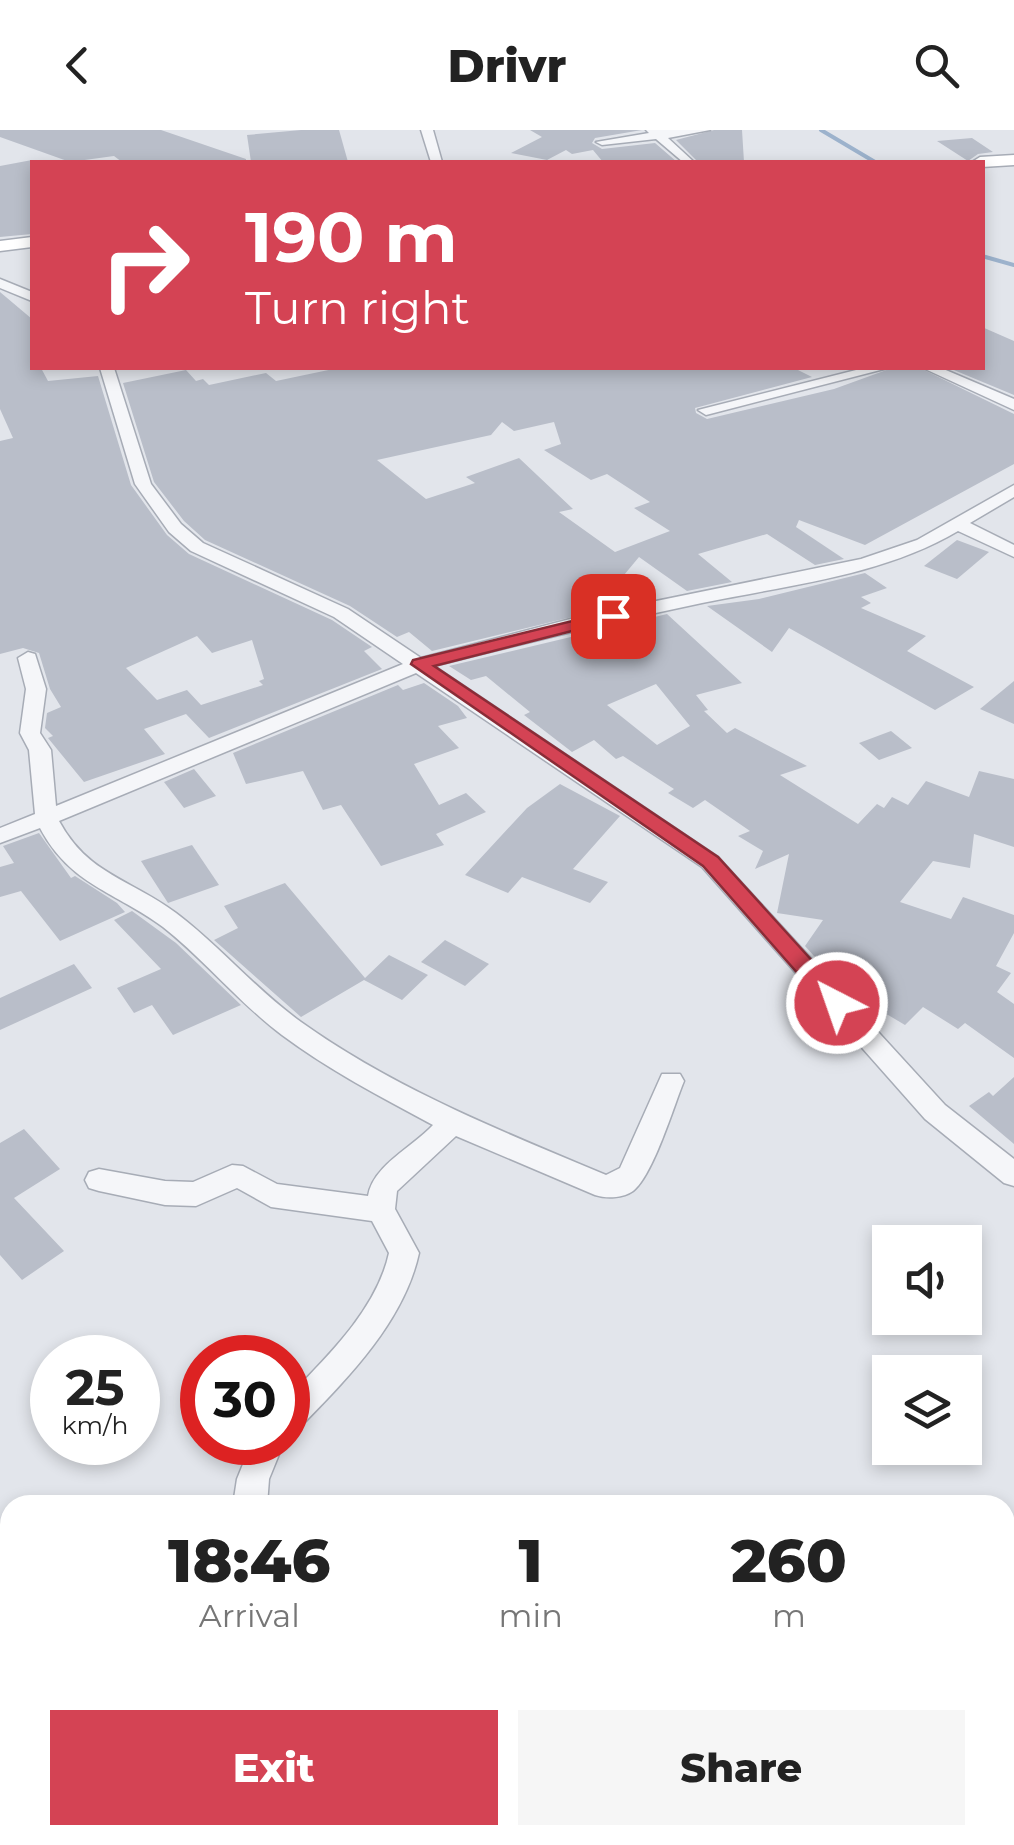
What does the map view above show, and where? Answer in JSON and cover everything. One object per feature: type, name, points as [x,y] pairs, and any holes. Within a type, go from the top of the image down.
[{"type":"main road","points":[[985,162],[1014,160]]},
{"type":"main road","points":[[0,246],[30,242]]},
{"type":"street","points":[[426,130],[436,160]]},
{"type":"street","points":[[602,142],[704,130]]},
{"type":"street","points":[[656,133],[687,160]]},
{"type":"street","points":[[0,284],[30,296]]},
{"type":"street","points":[[108,370],[144,484],[175,528],[197,547],[341,613],[710,862],[935,1112],[1014,1174]]},
{"type":"street","points":[[706,410],[872,370]]},
{"type":"street","points":[[935,370],[1014,404]]},
{"type":"street","points":[[0,836],[420,664],[482,646],[720,592],[865,564],[923,544],[1014,490]]},
{"type":"street","points":[[960,525],[1014,552]]},
{"type":"street","points":[[28,658],[36,689],[30,733],[40,750],[46,818],[62,848],[109,887],[147,903],[194,938],[288,1026],[351,1069],[452,1122],[605,1187],[622,1184],[631,1175],[670,1081]]},
{"type":"street","points":[[310,1395],[343,1361],[398,1281],[404,1252],[381,1210],[383,1189],[392,1176],[426,1151],[452,1122]]},
{"type":"street","points":[[99,1180],[165,1193],[196,1194],[232,1176],[242,1177],[271,1196],[381,1210]]},
{"type":"street","points":[[251,1495],[259,1465]]},
{"type":"building","points":[[0,130],[161,130],[246,160],[119,160],[114,156],[64,160],[0,137]]},
{"type":"building","points":[[339,130],[347,160],[251,160],[247,135]]},
{"type":"building","points":[[530,130],[642,130],[595,138],[592,143],[602,149],[655,143],[675,160],[601,160],[593,150],[572,154],[566,150],[547,160],[511,153],[542,137]]},
{"type":"building","points":[[714,130],[742,130],[744,160],[696,160],[676,140]]},
{"type":"building","points":[[972,138],[993,152],[966,160],[937,141]]},
{"type":"building","points":[[30,160],[30,234],[0,237],[0,166]]},
{"type":"building","points":[[0,292],[30,317],[30,370],[42,370],[48,381],[98,376],[131,485],[167,535],[189,554],[332,620],[372,647],[364,651],[382,669],[209,738],[186,714],[144,729],[165,754],[84,782],[48,738],[53,736],[45,728],[47,713],[61,707],[50,689],[39,653],[23,648],[0,654],[0,441],[13,438],[0,409]],"holes":[[[197,636],[212,653],[252,640],[263,685],[201,705],[187,690],[157,700],[126,668]]]},
{"type":"building","points":[[985,328],[1014,341],[1014,395],[954,370],[985,370]]},
{"type":"building","points":[[186,370],[196,381],[203,379],[209,385],[266,373],[276,381],[328,370],[798,370],[812,377],[695,408],[696,413],[707,419],[834,389],[886,370],[924,370],[1014,414],[1014,464],[865,545],[799,520],[796,527],[844,559],[815,565],[767,534],[698,554],[732,582],[687,591],[639,557],[624,575],[650,598],[432,651],[409,632],[397,637],[350,606],[205,540],[184,521],[154,482],[123,383]],"holes":[[[502,422],[514,431],[554,422],[561,444],[544,450],[591,480],[607,474],[650,502],[634,508],[670,531],[615,552],[559,512],[573,509],[519,458],[466,477],[475,483],[426,499],[377,460],[491,435]]]},
{"type":"building","points":[[957,540],[989,552],[957,579],[924,566]]},
{"type":"building","points":[[865,573],[887,588],[861,597],[871,603],[861,608],[926,636],[907,651],[974,687],[935,710],[789,628],[772,652],[707,606],[759,599]]},
{"type":"building","points":[[667,614],[742,683],[696,695],[708,710],[704,711],[727,733],[735,728],[807,766],[780,775],[858,824],[877,804],[884,808],[892,797],[908,805],[926,781],[969,797],[979,771],[1014,779],[1014,847],[974,834],[970,868],[933,861],[900,902],[951,919],[963,897],[1014,915],[1014,933],[996,966],[1011,973],[997,992],[1014,1004],[1014,1058],[965,1023],[958,1029],[923,1007],[905,1025],[873,1006],[882,998],[841,984],[849,970],[814,956],[805,946],[823,920],[777,913],[789,854],[755,869],[763,851],[738,836],[750,831],[705,800],[693,808],[668,793],[674,789],[623,756],[616,759],[594,740],[572,752],[524,715],[530,712],[486,676],[471,680],[449,666]],"holes":[[[656,684],[690,726],[657,745],[607,705]]]},
{"type":"building","points":[[1014,681],[1014,724],[980,709]]},
{"type":"building","points":[[424,683],[458,706],[467,718],[438,726],[459,748],[414,764],[439,805],[466,793],[486,812],[436,834],[444,845],[381,866],[341,805],[323,810],[303,771],[246,784],[233,753],[398,685],[403,690]]},
{"type":"building","points":[[891,731],[912,748],[879,760],[859,743]]},
{"type":"building","points":[[194,769],[216,796],[184,808],[164,782]]},
{"type":"building","points":[[560,784],[620,816],[573,869],[608,882],[590,903],[522,877],[508,893],[465,875],[527,808]]},
{"type":"building","points":[[39,833],[71,878],[75,876],[125,912],[60,941],[21,891],[0,897],[0,867],[14,863],[3,846]]},
{"type":"building","points":[[192,845],[219,885],[168,903],[141,861]]},
{"type":"building","points":[[285,883],[365,978],[389,955],[428,975],[402,1000],[364,980],[301,1017],[214,940],[238,928],[224,906]]},
{"type":"building","points":[[132,911],[176,943],[241,1005],[173,1035],[152,1005],[134,1013],[117,988],[161,969],[114,920]]},
{"type":"building","points":[[445,940],[489,964],[465,986],[421,962]]},
{"type":"building","points":[[74,964],[92,988],[0,1030],[0,998]]},
{"type":"building","points":[[1014,1077],[1014,1144],[969,1106],[989,1092],[993,1096]]},
{"type":"building","points":[[24,1129],[60,1169],[14,1198],[64,1251],[22,1280],[0,1255],[0,1143]]},
{"type":"waterway","points":[[821,130],[872,160]]},
{"type":"waterway","points":[[985,257],[1014,265]]},
{"type":"route","points":[[613,616],[420,664],[710,862],[736,886],[837,1003]]}]
